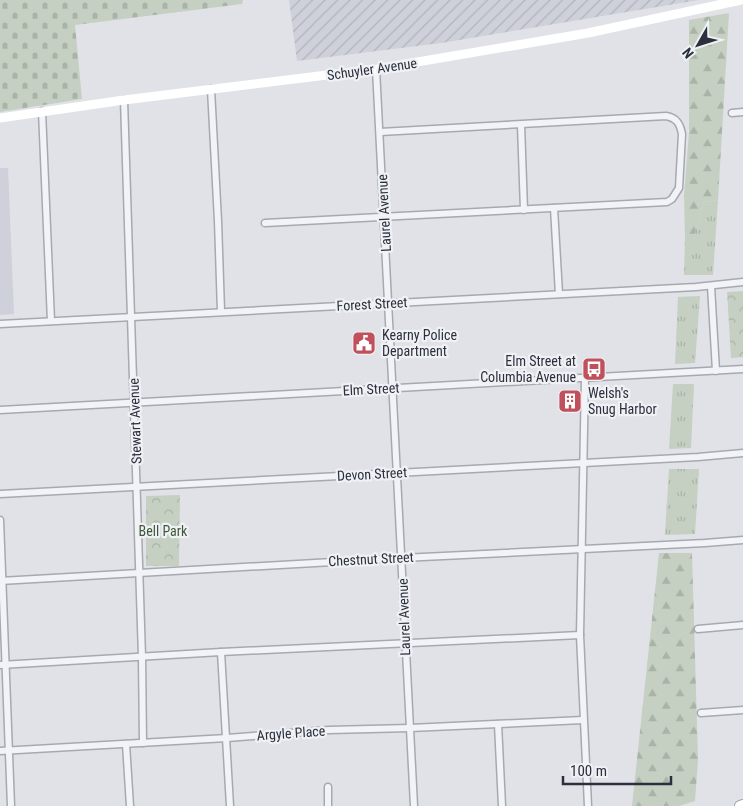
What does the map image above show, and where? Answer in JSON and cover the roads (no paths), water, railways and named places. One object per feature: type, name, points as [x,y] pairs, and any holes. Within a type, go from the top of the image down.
[{"type":"main road","name":"Schuyler Avenue","points":[[0,118],[124,100],[376,69],[588,33],[741,0]]},
{"type":"street","name":"Laurel Avenue","points":[[376,69],[402,558],[404,644],[414,806]]},
{"type":"street","points":[[211,89],[218,221],[220,311]]},
{"type":"street","name":"Stewart Avenue","points":[[124,100],[142,657],[143,743]]},
{"type":"street","points":[[42,111],[51,320]]},
{"type":"street","points":[[732,113],[743,112]]},
{"type":"street","points":[[265,223],[668,202],[679,188],[682,134],[681,126],[673,117],[380,132]]},
{"type":"street","points":[[521,125],[524,210]]},
{"type":"street","points":[[554,208],[559,294]]},
{"type":"street","name":"Forest Street","points":[[0,324],[711,286],[743,282]]},
{"type":"street","points":[[711,286],[716,371]]},
{"type":"street","name":"Elm Street","points":[[0,410],[743,369]]},
{"type":"street","points":[[586,378],[580,635],[588,806]]},
{"type":"street","name":"Devon Street","points":[[0,494],[698,457],[743,453]]},
{"type":"street","points":[[0,520],[3,665],[11,806]]},
{"type":"street","name":"Chestnut Street","points":[[1,581],[743,540]]},
{"type":"street","points":[[698,629],[743,625]]},
{"type":"street","points":[[3,665],[221,652],[580,635]]},
{"type":"street","points":[[221,652],[230,806]]},
{"type":"street","points":[[701,713],[743,710]]},
{"type":"street","name":"Argyle Place","points":[[0,751],[329,730],[583,720]]},
{"type":"street","points":[[498,724],[502,806]]},
{"type":"street","points":[[126,744],[130,806]]},
{"type":"street","points":[[328,787],[328,806]]},
{"type":"place","name":"Kearny Police Department","points":[[364,343]]},
{"type":"place","name":"Elm Street at Columbia Avenue","points":[[594,369]]},
{"type":"place","name":"Welsh's Snug Harbor","points":[[570,401]]},
{"type":"park label","name":"Bell Park","points":[[163,531]]}]
